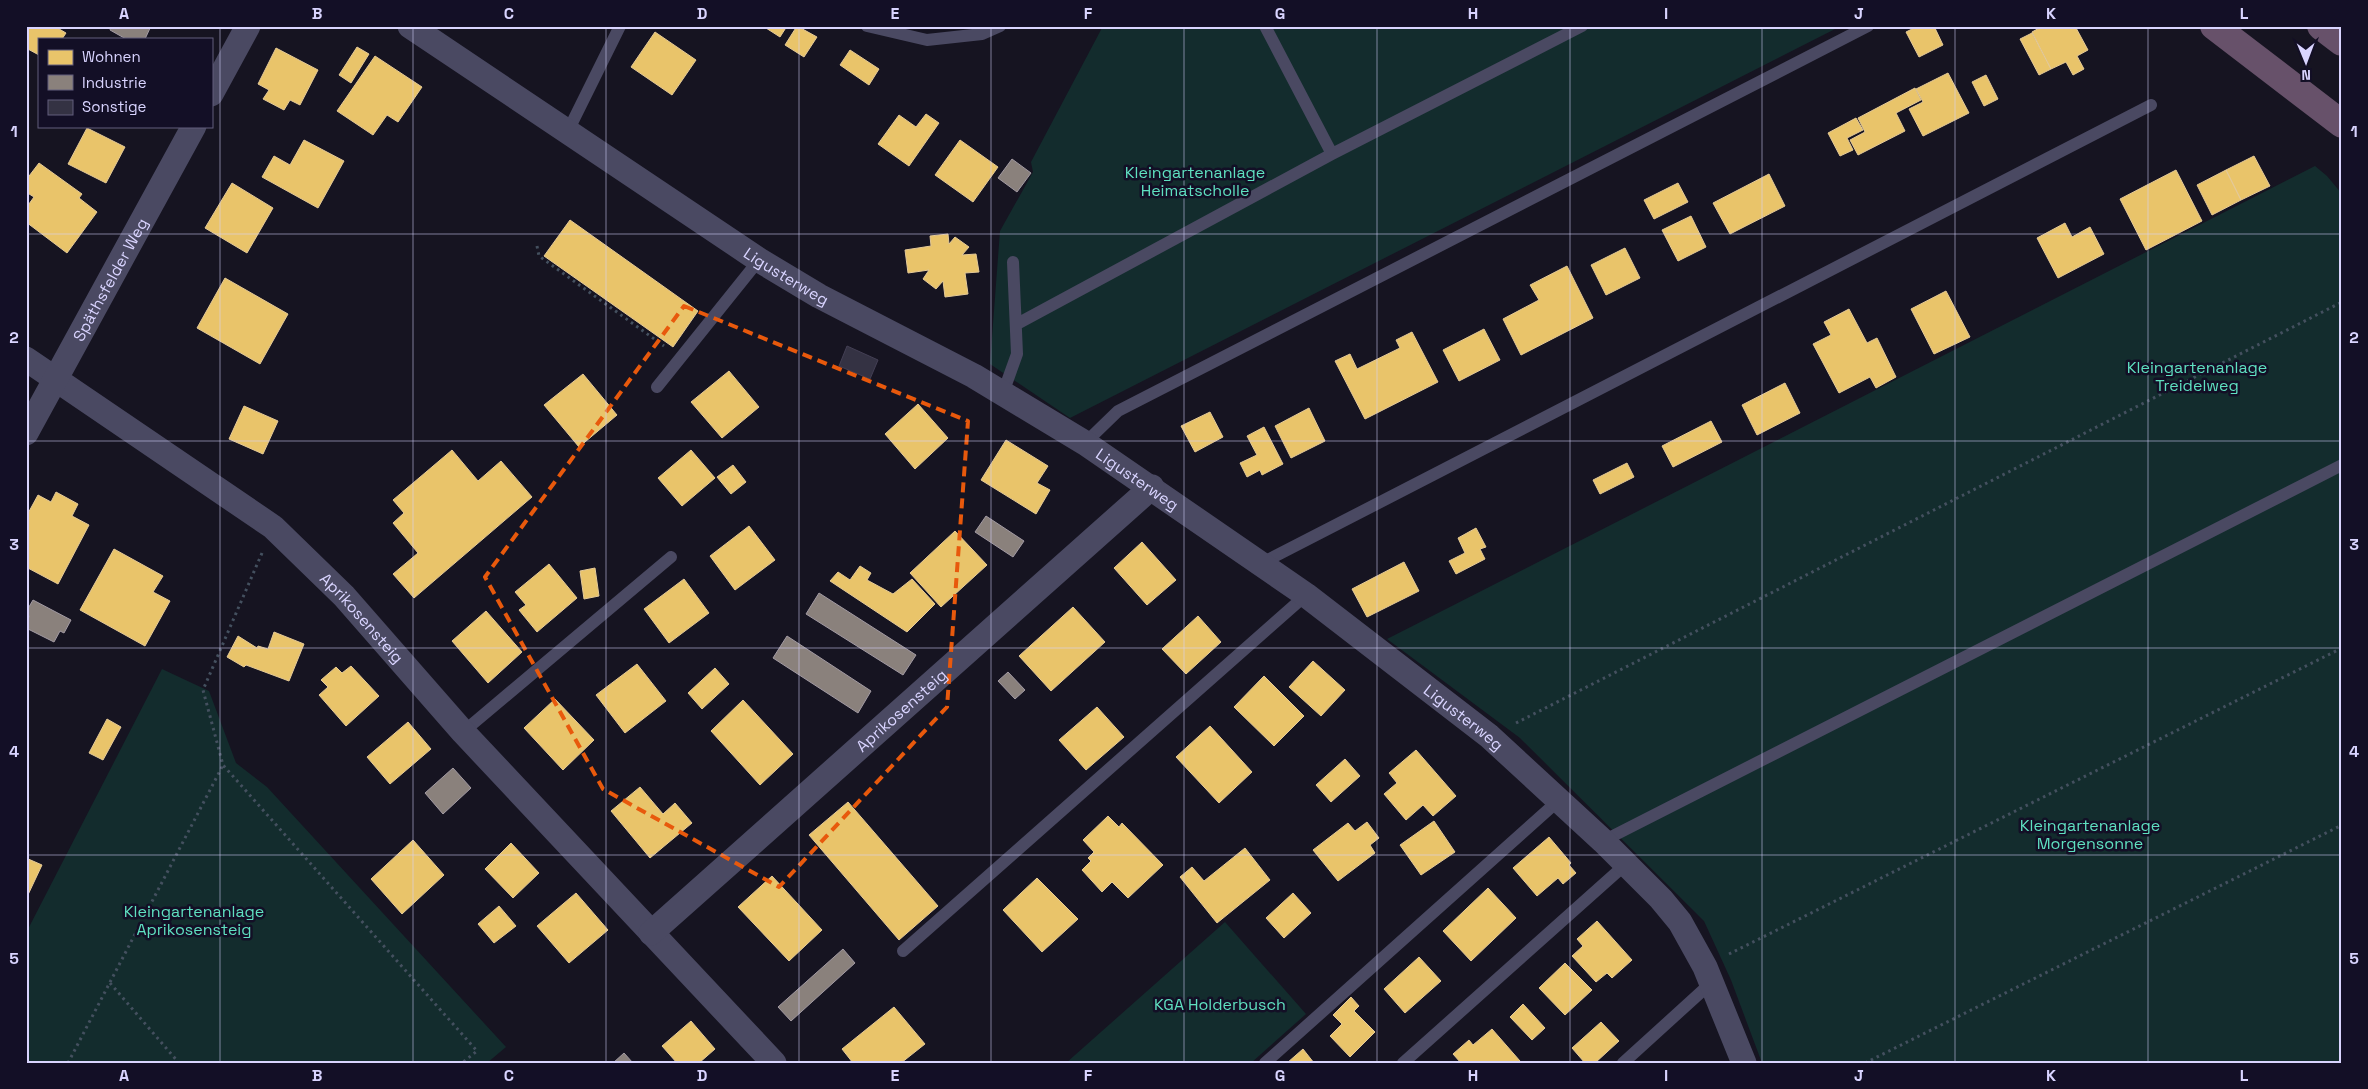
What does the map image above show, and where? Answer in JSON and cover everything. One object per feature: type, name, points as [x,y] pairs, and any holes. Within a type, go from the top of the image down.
[{"type":"highway","points":[[2214,26],[2342,124]]},
{"type":"highway","points":[[2321,26],[2342,42]]},
{"type":"street","points":[[212,92],[248,26]]},
{"type":"street","name":"Ligusterweg","points":[[410,26],[759,260],[819,296],[919,346],[1003,393],[1152,487],[1306,595],[1489,736],[1603,841],[1662,899],[1680,922],[1708,975],[1744,1063]]},
{"type":"street","name":"Späthsfelder Weg","points":[[26,434],[193,128]]},
{"type":"street","name":"Aprikosensteig","points":[[26,359],[273,526],[344,596],[463,732],[774,1063]]},
{"type":"street","name":"Aprikosensteig","points":[[651,933],[1152,487]]},
{"type":"lane","points":[[568,131],[620,26]]},
{"type":"lane","points":[[867,26],[927,40],[982,34],[1000,26]]},
{"type":"lane","points":[[1265,26],[1332,154]]},
{"type":"lane","points":[[1017,324],[1332,154],[1582,26]]},
{"type":"lane","points":[[1085,443],[1118,411],[1868,26]]},
{"type":"lane","points":[[1260,564],[2151,104]]},
{"type":"lane","points":[[657,387],[759,260]]},
{"type":"lane","points":[[1003,393],[1017,354],[1013,262]]},
{"type":"lane","points":[[1603,841],[2342,465]]},
{"type":"lane","points":[[463,732],[671,557]]},
{"type":"lane","points":[[903,951],[1306,595]]},
{"type":"lane","points":[[1265,1063],[1558,801]]},
{"type":"lane","points":[[1403,1063],[1626,864]]},
{"type":"lane","points":[[1623,1063],[1708,975]]},
{"type":"path","points":[[538,246],[539,256],[681,358]]},
{"type":"path","points":[[1489,736],[2342,302]]},
{"type":"path","points":[[273,526],[202,690],[222,765],[477,1051],[462,1063]]},
{"type":"path","points":[[1708,975],[2342,648]]},
{"type":"path","points":[[68,1063],[222,765]]},
{"type":"path","points":[[1866,1063],[2342,825]]},
{"type":"path","points":[[110,983],[179,1063]]},
{"type":"highlighted area","points":[[684,306],[968,421],[947,707],[779,887],[603,789],[485,577]]},
{"type":"green space","name":"Kleingartenanlage Heimatscholle","points":[[1103,26],[1841,26],[1070,418],[990,364],[1000,231],[1033,172],[1031,162]]},
{"type":"green space","points":[[2315,166],[2327,176],[2342,194],[2342,1063],[1762,1063],[1731,980],[1704,921],[1520,738],[1387,639]]},
{"type":"green space","name":"Kleingartenanlage Aprikosensteig","points":[[162,669],[209,691],[236,763],[267,787],[506,1047],[487,1063],[26,1063],[26,933]]},
{"type":"green space","name":"KGA Holderbusch","points":[[1225,922],[1306,1014],[1251,1063],[1066,1063]]},
{"type":"building: Wohnen","points":[[28,26],[54,26],[66,33],[63,38],[38,38],[38,54],[26,48]]},
{"type":"building: Wohnen","points":[[767,26],[787,26],[780,37],[766,28]]},
{"type":"building: Wohnen","points":[[797,26],[817,37],[804,57],[785,45]]},
{"type":"building: Wohnen","points":[[1918,26],[1934,26],[1943,45],[1919,57],[1906,32]]},
{"type":"building: Wohnen","points":[[2043,26],[2075,26],[2088,50],[2077,56],[2084,69],[2073,75],[2066,62],[2051,69],[2032,32]]},
{"type":"building: Wohnen","points":[[655,32],[696,60],[672,95],[631,67]]},
{"type":"building: Wohnen","points":[[2032,33],[2051,69],[2039,75],[2020,39]]},
{"type":"building: Wohnen","points":[[357,47],[369,54],[351,83],[339,75]]},
{"type":"building: Wohnen","points":[[276,48],[318,70],[300,105],[290,100],[284,110],[263,99],[269,90],[258,84]]},
{"type":"building: Wohnen","points":[[850,50],[879,69],[869,85],[840,65]]},
{"type":"building: Wohnen","points":[[375,56],[422,87],[398,122],[387,115],[373,135],[337,111]]},
{"type":"building: Wohnen","points":[[1948,73],[1969,113],[1923,136],[1909,109],[1923,102],[1916,89]]},
{"type":"building: Wohnen","points":[[1986,75],[1998,99],[1984,106],[1972,82]]},
{"type":"building: Wohnen","points":[[1915,88],[1921,100],[1896,113],[1905,131],[1858,155],[1850,140],[1865,132],[1858,118]]},
{"type":"building: Wohnen","points":[[926,114],[939,123],[909,166],[878,144],[899,115],[916,127]]},
{"type":"building: Wohnen","points":[[1856,118],[1863,130],[1847,138],[1853,150],[1840,156],[1828,133]]},
{"type":"building: Wohnen","points":[[87,128],[125,147],[106,183],[68,164]]},
{"type":"building: Wohnen","points":[[304,140],[344,161],[318,208],[262,177],[274,156],[290,165]]},
{"type":"building: Wohnen","points":[[960,140],[998,167],[973,202],[935,175]]},
{"type":"building: Wohnen","points":[[2254,156],[2270,186],[2241,200],[2226,170]]},
{"type":"building: Wohnen","points":[[39,163],[82,194],[79,198],[97,212],[67,253],[26,222],[26,208],[34,197],[26,192],[26,180]]},
{"type":"building: Wohnen","points":[[2176,170],[2202,221],[2146,250],[2120,199]]},
{"type":"building: Wohnen","points":[[2226,170],[2241,200],[2212,215],[2197,185]]},
{"type":"building: Wohnen","points":[[1769,174],[1785,206],[1730,234],[1713,203]]},
{"type":"building: Wohnen","points":[[232,183],[273,208],[247,253],[205,228]]},
{"type":"building: Wohnen","points":[[1678,183],[1688,202],[1654,219],[1644,200]]},
{"type":"building: Wohnen","points":[[1691,216],[1706,247],[1678,261],[1662,230]]},
{"type":"building: Wohnen","points":[[570,220],[698,311],[673,347],[544,256]]},
{"type":"building: Wohnen","points":[[2065,223],[2072,237],[2090,227],[2104,254],[2058,278],[2037,238]]},
{"type":"building: Wohnen","points":[[948,234],[949,244],[955,237],[969,247],[962,255],[976,254],[979,272],[965,273],[968,294],[945,297],[943,281],[936,289],[923,279],[929,270],[908,273],[905,250],[931,246],[930,236]]},
{"type":"building: Wohnen","points":[[1625,248],[1640,278],[1606,295],[1591,265]]},
{"type":"building: Wohnen","points":[[1567,266],[1593,318],[1521,355],[1503,319],[1539,300],[1530,285]]},
{"type":"building: Wohnen","points":[[225,278],[288,314],[260,364],[197,328]]},
{"type":"building: Wohnen","points":[[1946,291],[1970,337],[1934,354],[1911,309]]},
{"type":"building: Wohnen","points":[[1849,309],[1867,343],[1877,338],[1896,377],[1876,388],[1870,377],[1839,393],[1813,344],[1831,335],[1824,322]]},
{"type":"building: Wohnen","points":[[1484,329],[1500,360],[1459,381],[1443,350]]},
{"type":"building: Wohnen","points":[[1412,332],[1438,382],[1365,419],[1335,361],[1350,354],[1357,369],[1400,348],[1396,340]]},
{"type":"building: Wohnen","points":[[729,371],[759,407],[722,438],[691,402]]},
{"type":"building: Wohnen","points":[[583,374],[617,415],[579,447],[544,405]]},
{"type":"building: Wohnen","points":[[1785,383],[1800,413],[1757,435],[1742,405]]},
{"type":"building: Wohnen","points":[[918,404],[948,438],[915,469],[885,434]]},
{"type":"building: Wohnen","points":[[244,406],[278,421],[263,454],[229,439]]},
{"type":"building: Wohnen","points":[[1309,408],[1325,441],[1291,458],[1275,426]]},
{"type":"building: Wohnen","points":[[1210,412],[1223,437],[1195,452],[1181,426]]},
{"type":"building: Wohnen","points":[[1711,421],[1722,442],[1673,467],[1662,446]]},
{"type":"building: Wohnen","points":[[1264,427],[1283,464],[1262,475],[1260,470],[1247,477],[1240,463],[1257,455],[1247,436]]},
{"type":"building: Wohnen","points":[[1006,440],[1048,466],[1037,483],[1050,490],[1036,514],[981,480]]},
{"type":"building: Wohnen","points":[[452,450],[478,481],[501,461],[532,497],[414,598],[393,574],[418,553],[393,523],[404,513],[393,500]]},
{"type":"building: Wohnen","points":[[691,450],[715,478],[682,506],[658,478]]},
{"type":"building: Wohnen","points":[[1627,463],[1634,477],[1600,494],[1593,480]]},
{"type":"building: Wohnen","points":[[733,465],[746,482],[731,494],[717,477]]},
{"type":"building: Wohnen","points":[[56,492],[78,504],[72,516],[89,525],[58,584],[26,567],[26,517],[38,495],[51,502]]},
{"type":"building: Wohnen","points":[[749,526],[775,560],[735,590],[710,556]]},
{"type":"building: Wohnen","points":[[1476,528],[1486,547],[1480,549],[1485,559],[1456,574],[1449,561],[1465,553],[1458,538]]},
{"type":"building: Wohnen","points":[[955,531],[987,565],[941,607],[910,573]]},
{"type":"building: Wohnen","points":[[1142,542],[1176,580],[1147,605],[1114,568]]},
{"type":"building: Wohnen","points":[[114,549],[163,576],[153,592],[170,601],[145,646],[80,610]]},
{"type":"building: Wohnen","points":[[1404,562],[1419,591],[1367,617],[1352,589]]},
{"type":"building: Wohnen","points":[[549,564],[577,598],[537,632],[519,610],[526,605],[515,592]]},
{"type":"building: Wohnen","points":[[860,566],[871,573],[867,580],[893,594],[912,579],[935,604],[907,632],[830,581],[838,572],[850,580]]},
{"type":"building: Wohnen","points":[[595,568],[599,596],[584,599],[580,571]]},
{"type":"building: Wohnen","points":[[684,579],[709,613],[669,643],[644,609]]},
{"type":"building: Wohnen","points":[[1073,607],[1105,642],[1051,691],[1019,656]]},
{"type":"building: Wohnen","points":[[486,611],[522,652],[488,683],[452,641]]},
{"type":"building: Wohnen","points":[[1198,616],[1221,642],[1186,674],[1162,649]]},
{"type":"building: Wohnen","points":[[274,632],[304,644],[289,681],[246,665],[244,667],[227,657],[238,636],[257,648],[258,646],[268,649]]},
{"type":"building: Wohnen","points":[[1313,661],[1345,690],[1321,716],[1289,687]]},
{"type":"building: Wohnen","points":[[637,664],[666,701],[625,733],[596,695]]},
{"type":"building: Wohnen","points":[[351,666],[379,696],[346,726],[319,695],[328,687],[321,680],[336,667],[342,673]]},
{"type":"building: Wohnen","points":[[715,668],[729,684],[702,709],[688,693]]},
{"type":"building: Wohnen","points":[[1264,676],[1304,716],[1274,746],[1234,707]]},
{"type":"building: Wohnen","points":[[555,699],[594,740],[563,770],[524,728]]},
{"type":"building: Wohnen","points":[[743,700],[793,754],[760,785],[711,731]]},
{"type":"building: Wohnen","points":[[1097,707],[1124,737],[1086,770],[1059,740]]},
{"type":"building: Wohnen","points":[[107,719],[121,727],[103,760],[89,753]]},
{"type":"building: Wohnen","points":[[408,722],[431,749],[390,784],[367,757]]},
{"type":"building: Wohnen","points":[[1210,726],[1252,772],[1219,803],[1176,757]]},
{"type":"building: Wohnen","points":[[1416,750],[1456,796],[1433,816],[1423,805],[1406,820],[1384,794],[1397,783],[1389,773]]},
{"type":"building: Wohnen","points":[[1345,759],[1360,776],[1331,802],[1316,785]]},
{"type":"building: Wohnen","points":[[640,787],[663,814],[675,803],[692,823],[650,858],[611,811]]},
{"type":"building: Wohnen","points":[[848,802],[938,906],[899,940],[809,835]]},
{"type":"building: Wohnen","points":[[1108,816],[1119,827],[1122,823],[1163,865],[1128,898],[1112,882],[1102,892],[1082,870],[1091,861],[1088,858],[1094,852],[1083,840]]},
{"type":"building: Wohnen","points":[[1434,821],[1455,852],[1421,875],[1400,845]]},
{"type":"building: Wohnen","points":[[1367,822],[1379,838],[1370,845],[1375,853],[1338,881],[1313,850],[1348,823],[1355,831]]},
{"type":"building: Wohnen","points":[[1549,837],[1571,863],[1569,865],[1576,873],[1563,884],[1558,878],[1537,896],[1513,868]]},
{"type":"building: Wohnen","points":[[413,840],[444,875],[402,914],[371,879]]},
{"type":"building: Wohnen","points":[[511,843],[539,873],[513,898],[485,869]]},
{"type":"building: Wohnen","points":[[1245,848],[1270,880],[1217,923],[1180,877],[1192,867],[1204,881]]},
{"type":"building: Wohnen","points":[[26,858],[42,865],[26,899]]},
{"type":"building: Wohnen","points":[[772,876],[822,930],[789,961],[738,907]]},
{"type":"building: Wohnen","points":[[1037,878],[1078,919],[1042,952],[1003,910]]},
{"type":"building: Wohnen","points":[[1488,888],[1516,918],[1471,961],[1443,931]]},
{"type":"building: Wohnen","points":[[576,893],[608,930],[569,963],[537,926]]},
{"type":"building: Wohnen","points":[[1293,893],[1311,913],[1284,938],[1266,918]]},
{"type":"building: Wohnen","points":[[499,906],[516,926],[494,943],[478,924]]},
{"type":"building: Wohnen","points":[[1597,921],[1632,960],[1612,978],[1607,973],[1596,982],[1572,956],[1583,946],[1577,939]]},
{"type":"building: Wohnen","points":[[1419,957],[1441,981],[1405,1013],[1384,989]]},
{"type":"building: Wohnen","points":[[1565,963],[1592,990],[1565,1015],[1539,988]]},
{"type":"building: Wohnen","points":[[1351,997],[1359,1006],[1354,1011],[1375,1032],[1350,1057],[1330,1036],[1342,1024],[1333,1015]]},
{"type":"building: Wohnen","points":[[1523,1004],[1545,1028],[1532,1040],[1510,1017]]},
{"type":"building: Wohnen","points":[[894,1007],[925,1044],[901,1063],[853,1063],[842,1049]]},
{"type":"building: Wohnen","points":[[691,1021],[715,1049],[699,1063],[677,1063],[662,1046]]},
{"type":"building: Wohnen","points":[[1601,1022],[1619,1041],[1595,1063],[1585,1063],[1572,1048]]},
{"type":"building: Wohnen","points":[[1492,1029],[1520,1061],[1518,1063],[1461,1063],[1453,1054],[1469,1040],[1473,1045]]},
{"type":"building: Wohnen","points":[[1303,1049],[1314,1063],[1287,1063]]},
{"type":"building: Industrie","points":[[111,26],[151,26],[145,38],[124,38],[110,30]]},
{"type":"building: Industrie","points":[[1012,159],[1031,173],[1017,192],[998,178]]},
{"type":"building: Industrie","points":[[986,516],[1024,541],[1013,557],[975,532]]},
{"type":"building: Industrie","points":[[819,593],[916,655],[903,675],[806,614]]},
{"type":"building: Industrie","points":[[33,600],[71,620],[64,633],[60,631],[54,642],[26,628],[29,616],[26,612]]},
{"type":"building: Industrie","points":[[787,636],[871,691],[858,713],[773,658]]},
{"type":"building: Industrie","points":[[1008,672],[1025,690],[1015,699],[998,681]]},
{"type":"building: Industrie","points":[[453,768],[471,788],[443,814],[425,793]]},
{"type":"building: Industrie","points":[[843,949],[855,963],[791,1021],[778,1007]]},
{"type":"building: Industrie","points":[[624,1053],[633,1063],[613,1063]]},
{"type":"building: Sonstige","points":[[847,346],[878,360],[870,379],[839,366]]},
{"type":"park label","name":"Kleingartenanlage Treidelweg","points":[[2197,376]]},
{"type":"park label","name":"Kleingartenanlage Morgensonne","points":[[2090,834]]}]
